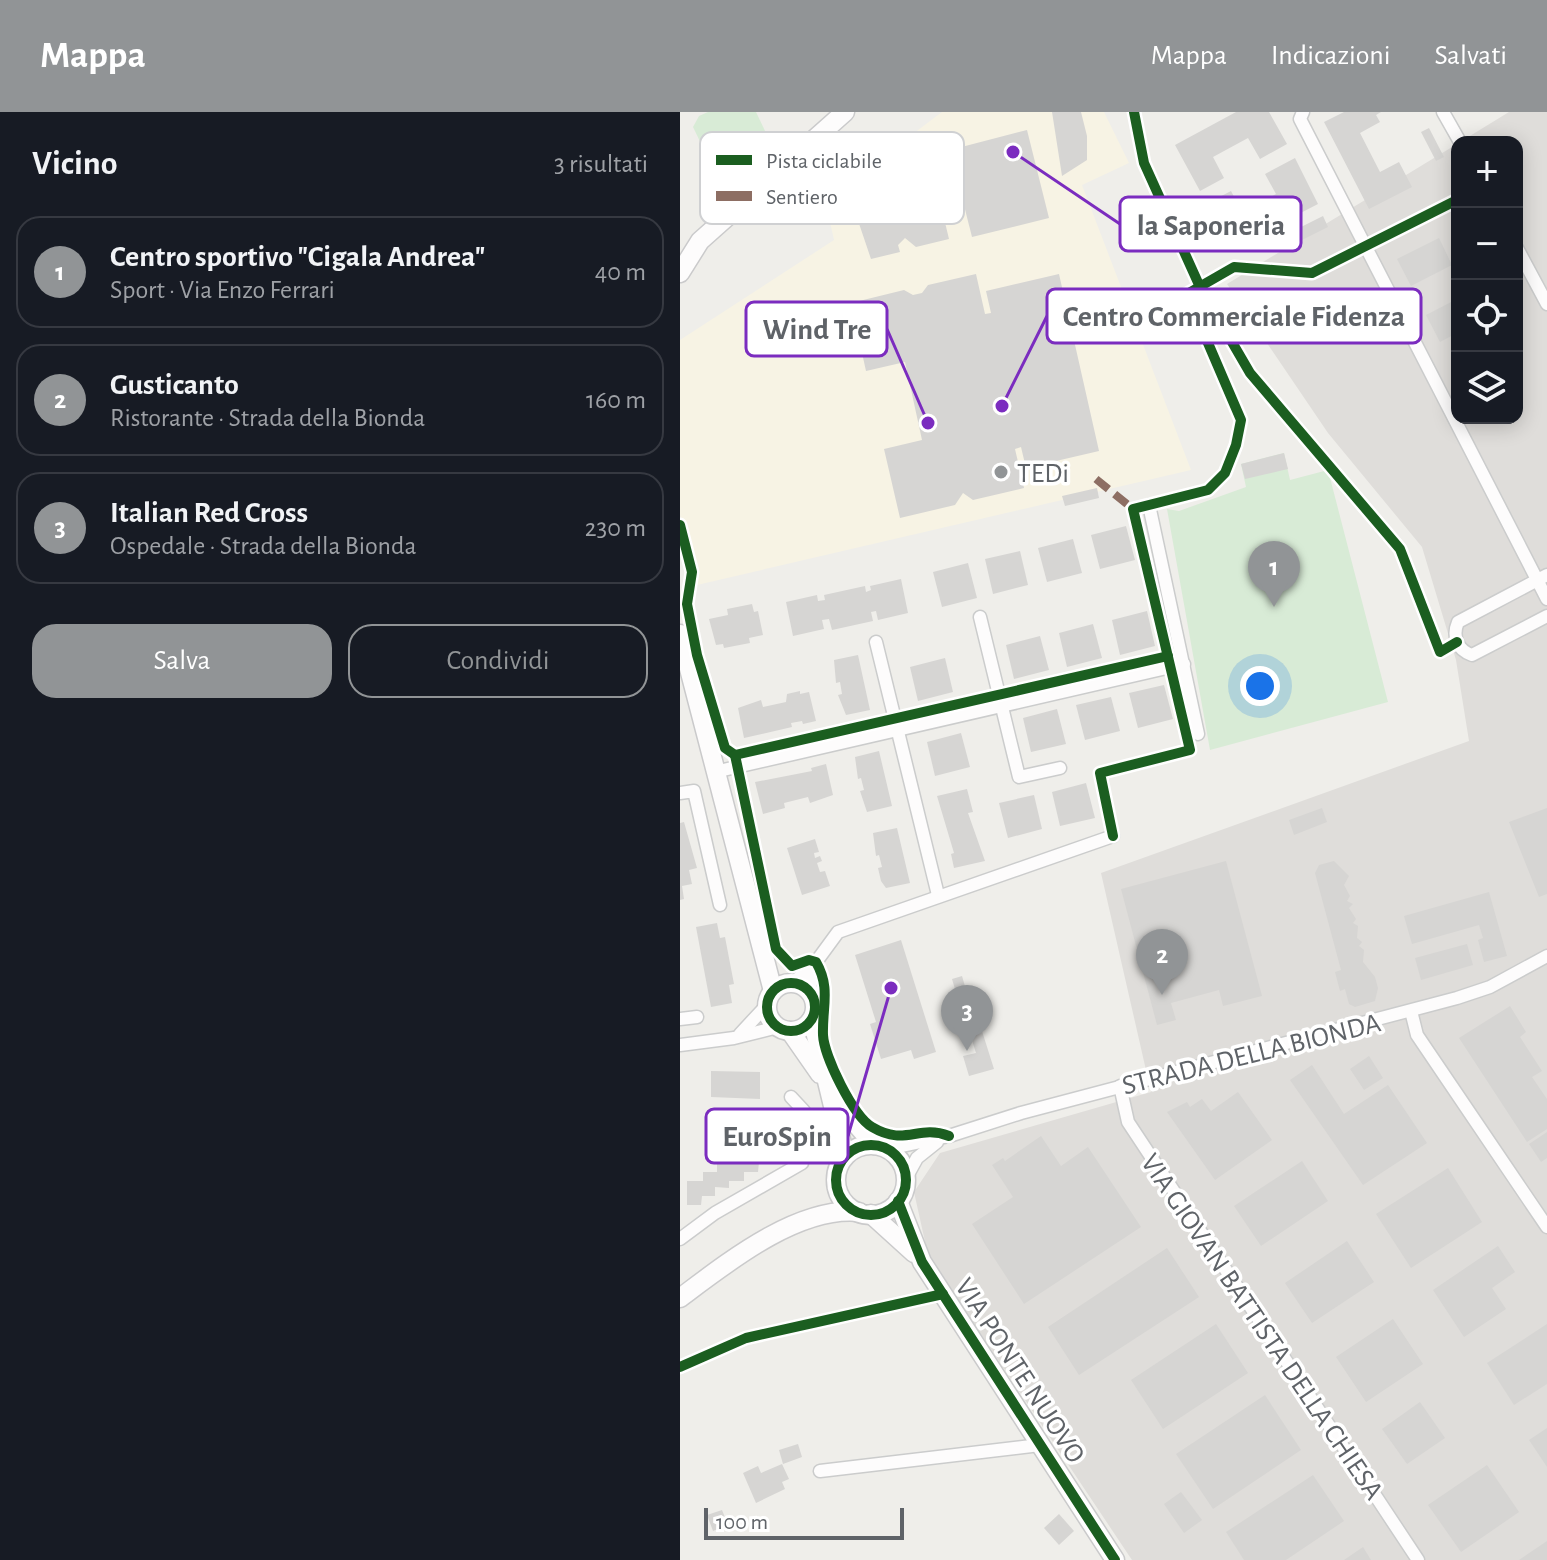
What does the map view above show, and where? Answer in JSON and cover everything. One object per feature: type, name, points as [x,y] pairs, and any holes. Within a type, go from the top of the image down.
[{"type":"street","points":[[823,132],[845,112]]},
{"type":"street","points":[[1303,112],[1300,119],[1364,247],[1543,578],[1547,599]]},
{"type":"street","points":[[1443,112],[1457,136]]},
{"type":"street","points":[[680,252],[700,241],[719,224]]},
{"type":"street","points":[[680,273],[700,241]]},
{"type":"street","points":[[1523,259],[1547,304]]},
{"type":"street","points":[[1149,505],[1198,734]]},
{"type":"street","points":[[1543,578],[1458,622],[1457,642],[1472,655],[1547,616]]},
{"type":"street","points":[[980,617],[1019,777],[1060,768]]},
{"type":"street","points":[[680,634],[719,771],[765,955],[770,1018],[784,1029],[831,1093],[881,1147],[897,1156],[906,1178],[898,1201],[891,1208],[865,1213],[816,1215],[791,1225]]},
{"type":"street","points":[[876,642],[938,895]]},
{"type":"street","points":[[719,771],[1184,664]]},
{"type":"street","points":[[680,793],[694,791],[720,905]]},
{"type":"street","points":[[734,1038],[754,1023],[770,998],[797,985],[838,932],[1113,836]]},
{"type":"street","points":[[680,1298],[791,1225],[836,1182],[845,1156],[812,1019],[815,1006],[765,955]]},
{"type":"street","name":"STRADA DELLA BIONDA","points":[[881,1147],[949,1136],[1120,1086],[1411,1011],[1490,987],[1547,956]]},
{"type":"street","points":[[1411,1011],[1417,1035],[1547,1227]]},
{"type":"street","points":[[680,1019],[697,1017]]},
{"type":"street","points":[[680,1045],[803,1028],[812,1019]]},
{"type":"street","name":"VIA GIOVAN BATTISTA DELLA CHIESA","points":[[1120,1086],[1128,1122],[1418,1560]]},
{"type":"street","points":[[680,1239],[715,1213],[802,1163],[804,1111],[791,1097]]},
{"type":"street","name":"STRADA DELLA BIONDA","points":[[906,1178],[924,1150],[949,1136]]},
{"type":"street","points":[[845,1156],[863,1146],[881,1147]]},
{"type":"street","name":"VIA PONTE NUOVO","points":[[836,1182],[843,1201],[865,1213],[922,1262]]},
{"type":"street","name":"VIA PONTE NUOVO","points":[[898,1201],[922,1262],[1115,1560]]},
{"type":"street","points":[[820,1471],[1040,1445]]},
{"type":"shaded area","points":[[942,112],[1104,112],[1129,163],[1082,185],[1191,470],[697,585],[680,515],[680,340],[834,240],[830,224],[964,224],[964,132],[915,132]]},
{"type":"shaded area","points":[[1509,112],[1547,112],[1547,1560],[1132,1560],[928,1255],[914,1192],[940,1153],[1151,1092],[1101,873],[1469,741],[1456,660],[1422,547],[1328,433],[1227,284],[1451,148],[1451,424],[1523,424],[1523,136],[1470,136]]},
{"type":"green space","points":[[708,112],[756,112],[766,132],[700,132],[700,141],[693,127],[699,116]]},
{"type":"green space","points":[[1284,453],[1290,480],[1328,470],[1388,702],[1210,750],[1167,509],[1179,511],[1246,487],[1241,464]]},
{"type":"building","points":[[1052,112],[1081,112],[1087,136],[1087,160],[1062,176]]},
{"type":"building","points":[[1236,112],[1269,112],[1287,144],[1260,159],[1248,138],[1213,157],[1224,178],[1200,191],[1175,145]]},
{"type":"building","points":[[1344,112],[1381,112],[1376,115],[1380,122],[1360,133],[1380,172],[1399,162],[1412,187],[1369,209],[1324,122]]},
{"type":"building","points":[[1429,128],[1444,157],[1436,161],[1421,132]]},
{"type":"building","points":[[1027,130],[1049,218],[972,237],[964,205],[964,146]]},
{"type":"building","points":[[1295,158],[1318,204],[1227,251],[1204,205],[1231,191],[1242,212],[1276,194],[1265,174]]},
{"type":"building","points":[[1323,216],[1328,227],[1302,240],[1297,229]]},
{"type":"building","points":[[859,224],[945,224],[949,239],[916,247],[905,238],[898,245],[900,252],[871,259]]},
{"type":"building","points":[[1439,238],[1451,266],[1411,286],[1397,259]]},
{"type":"building","points":[[976,274],[985,314],[991,313],[986,291],[1059,274],[1099,451],[1026,468],[1021,447],[1015,449],[1024,488],[973,500],[963,493],[955,505],[900,518],[884,449],[922,440],[905,362],[866,371],[851,303],[904,290],[913,295],[922,293],[928,285]]},
{"type":"building","points":[[1451,302],[1451,336],[1440,342],[1426,315]]},
{"type":"building","points":[[1284,453],[1288,469],[1245,479],[1241,464]]},
{"type":"building","points":[[1097,488],[1099,498],[1065,506],[1062,496]]},
{"type":"building","points":[[1126,526],[1135,560],[1100,569],[1091,535]]},
{"type":"building","points":[[1073,539],[1082,573],[1047,582],[1038,548]]},
{"type":"building","points":[[1020,551],[1028,585],[993,594],[985,559]]},
{"type":"building","points":[[968,563],[977,598],[942,607],[933,572]]},
{"type":"building","points":[[901,579],[908,613],[878,620],[876,611],[871,612],[873,621],[832,630],[829,619],[822,620],[824,629],[793,636],[786,602],[817,595],[818,601],[825,600],[824,595],[865,586],[866,592],[871,590],[870,586]]},
{"type":"building","points":[[752,604],[754,612],[758,611],[763,635],[749,638],[750,643],[724,648],[723,644],[716,645],[709,619],[728,615],[727,609]]},
{"type":"building","points":[[1147,611],[1155,646],[1120,655],[1112,620]]},
{"type":"building","points":[[1093,624],[1102,658],[1067,667],[1059,633]]},
{"type":"building","points":[[1040,636],[1049,670],[1014,679],[1006,645]]},
{"type":"building","points":[[858,655],[870,710],[846,715],[838,695],[842,694],[840,682],[836,683],[834,660]]},
{"type":"building","points":[[945,658],[953,692],[918,701],[910,667]]},
{"type":"building","points":[[1164,685],[1173,719],[1138,728],[1129,693]]},
{"type":"building","points":[[800,691],[800,694],[809,692],[816,721],[791,723],[792,727],[744,738],[738,708],[761,700],[763,707],[786,702],[787,694]]},
{"type":"building","points":[[1111,697],[1120,731],[1085,740],[1076,705]]},
{"type":"building","points":[[1057,709],[1066,744],[1031,752],[1023,718]]},
{"type":"building","points":[[961,733],[970,767],[935,776],[927,742]]},
{"type":"building","points":[[879,751],[892,806],[867,812],[855,757]]},
{"type":"building","points":[[826,764],[833,795],[810,803],[808,797],[784,803],[785,808],[763,814],[755,782],[812,771],[811,768]]},
{"type":"building","points":[[1086,783],[1095,818],[1060,826],[1052,792]]},
{"type":"building","points":[[967,789],[973,812],[968,813],[985,861],[954,868],[951,854],[954,853],[937,796]]},
{"type":"building","points":[[1034,795],[1042,829],[1008,838],[999,803]]},
{"type":"building","points":[[1322,808],[1327,822],[1294,835],[1289,820]]},
{"type":"building","points":[[1547,808],[1547,894],[1539,897],[1509,822]]},
{"type":"building","points":[[684,822],[697,868],[689,870],[692,884],[682,886],[684,899],[680,900],[680,823]]},
{"type":"building","points":[[897,828],[910,883],[886,888],[881,881],[878,868],[882,867],[879,855],[876,856],[873,833]]},
{"type":"building","points":[[815,839],[819,852],[814,853],[815,858],[820,856],[822,861],[817,863],[820,872],[825,871],[830,886],[802,895],[787,848]]},
{"type":"building","points":[[1226,861],[1262,996],[1223,1006],[1219,990],[1171,1003],[1176,1020],[1157,1025],[1121,889]]},
{"type":"building","points":[[1334,861],[1349,876],[1344,885],[1350,896],[1347,901],[1353,904],[1349,908],[1356,919],[1353,923],[1358,926],[1357,938],[1362,942],[1359,946],[1364,950],[1363,962],[1375,977],[1378,988],[1375,1001],[1355,1007],[1349,1004],[1345,989],[1340,991],[1335,972],[1341,970],[1315,873],[1319,865]]},
{"type":"building","points":[[1489,892],[1507,956],[1484,962],[1478,940],[1483,938],[1479,925],[1412,944],[1404,916]]},
{"type":"building","points":[[717,923],[720,938],[725,937],[734,984],[729,985],[732,1003],[711,1007],[696,927]]},
{"type":"building","points":[[901,940],[936,1052],[914,1059],[911,1050],[881,1059],[870,1024],[876,1022],[855,955]]},
{"type":"building","points":[[1467,944],[1473,965],[1421,980],[1415,958]]},
{"type":"building","points":[[962,976],[972,1010],[962,1013],[952,979]]},
{"type":"building","points":[[1510,1006],[1526,1032],[1520,1037],[1542,1071],[1532,1077],[1547,1099],[1547,1129],[1527,1142],[1459,1038]]},
{"type":"building","points":[[982,1031],[994,1069],[969,1076],[963,1056],[976,1053],[970,1034]]},
{"type":"building","points":[[1369,1056],[1383,1078],[1364,1090],[1350,1069]]},
{"type":"building","points":[[1312,1065],[1344,1114],[1388,1085],[1427,1143],[1363,1185],[1290,1080]]},
{"type":"building","points":[[711,1071],[760,1072],[760,1099],[711,1097]]},
{"type":"building","points":[[1238,1092],[1272,1140],[1215,1180],[1167,1112],[1187,1102],[1190,1107],[1202,1099],[1211,1111]]},
{"type":"building","points":[[774,1132],[787,1132],[787,1156],[774,1156],[773,1163],[759,1162],[758,1172],[744,1172],[744,1181],[729,1181],[729,1188],[715,1187],[715,1196],[702,1196],[701,1205],[687,1205],[687,1181],[703,1181],[703,1172],[717,1172],[717,1164],[732,1164],[732,1156],[746,1157],[746,1148],[760,1148],[760,1140],[774,1140]]},
{"type":"building","points":[[1547,1132],[1547,1158],[1541,1162],[1529,1144]]},
{"type":"building","points":[[1041,1136],[1061,1166],[1088,1147],[1141,1227],[1024,1304],[972,1224],[1013,1197],[992,1165],[1003,1158],[1005,1161]]},
{"type":"building","points":[[1302,1161],[1328,1201],[1261,1246],[1234,1206]]},
{"type":"building","points":[[1448,1168],[1482,1222],[1411,1268],[1376,1214]]},
{"type":"building","points":[[1347,1241],[1374,1282],[1312,1323],[1285,1283]]},
{"type":"building","points":[[1498,1246],[1515,1272],[1492,1288],[1506,1309],[1464,1337],[1433,1290]]},
{"type":"building","points":[[1167,1248],[1199,1297],[1079,1375],[1048,1327]]},
{"type":"building","points":[[1393,1319],[1423,1364],[1366,1402],[1336,1357]]},
{"type":"building","points":[[1216,1324],[1248,1373],[1163,1429],[1131,1380]]},
{"type":"building","points":[[1547,1324],[1547,1384],[1514,1405],[1487,1363]]},
{"type":"building","points":[[1265,1395],[1301,1450],[1213,1509],[1176,1454]]},
{"type":"building","points":[[1420,1402],[1445,1438],[1407,1464],[1382,1429]]},
{"type":"building","points":[[1547,1428],[1547,1467],[1529,1440]]},
{"type":"building","points":[[798,1444],[802,1457],[783,1464],[779,1450]]},
{"type":"building","points":[[782,1464],[789,1479],[782,1482],[785,1489],[756,1503],[743,1473],[758,1466],[761,1473]]},
{"type":"building","points":[[1487,1465],[1519,1512],[1461,1552],[1428,1505]]},
{"type":"building","points":[[1313,1475],[1344,1521],[1286,1560],[1244,1560],[1226,1532]]},
{"type":"building","points":[[1181,1492],[1202,1520],[1184,1533],[1164,1504]]},
{"type":"building","points":[[722,1510],[728,1525],[713,1531],[707,1515]]},
{"type":"building","points":[[1059,1514],[1074,1531],[1059,1545],[1044,1528]]},
{"type":"building","points":[[1547,1541],[1547,1560],[1519,1560]]},
{"type":"building","points":[[1363,1547],[1371,1560],[1344,1560]]},
{"type":"marked path","points":[[1096,479],[1133,509]]},
{"type":"cycle path","points":[[1134,112],[1144,163],[1200,287],[1250,373],[1400,549],[1440,652],[1457,642]]},
{"type":"cycle path","points":[[1113,836],[1100,773],[1190,750],[1133,509],[1208,490],[1225,473],[1236,445],[1241,420],[1187,294],[1234,267],[1312,273],[1451,203]]},
{"type":"cycle path","points":[[680,525],[692,572],[687,604],[697,655],[725,748],[735,755]]},
{"type":"cycle path","points":[[949,1136],[928,1132],[903,1135],[884,1133],[864,1121],[848,1099],[825,1045],[825,989],[821,971],[816,962],[809,960],[792,966],[776,949],[735,755],[1168,656]]},
{"type":"cycle path","points":[[791,983],[808,990],[815,1007],[808,1024],[791,1031],[774,1024],[767,1007],[774,990],[791,983]]},
{"type":"cycle path","points":[[871,1145],[890,1151],[900,1161],[906,1180],[900,1199],[890,1209],[871,1215],[852,1209],[842,1199],[836,1180],[842,1161],[852,1151],[871,1145]]},
{"type":"cycle path","points":[[898,1201],[922,1262],[1115,1560]]},
{"type":"cycle path","points":[[680,1367],[746,1338],[943,1294]]},
{"type":"place","name":"la Saponeria","points":[[1013,152]]},
{"type":"place","name":"Centro Commerciale Fidenza","points":[[1002,406]]},
{"type":"place","name":"Wind Tre","points":[[928,423]]},
{"type":"place","name":"TEDi","points":[[1001,472]]},
{"type":"place","name":"Centro sportivo \"Cigala Andrea\"","points":[[1274,607]]},
{"type":"place","name":"EuroSpin","points":[[891,988]]},
{"type":"place","name":"Gusticanto","points":[[1162,995]]},
{"type":"place","name":"Italian Red Cross","points":[[967,1051]]}]
